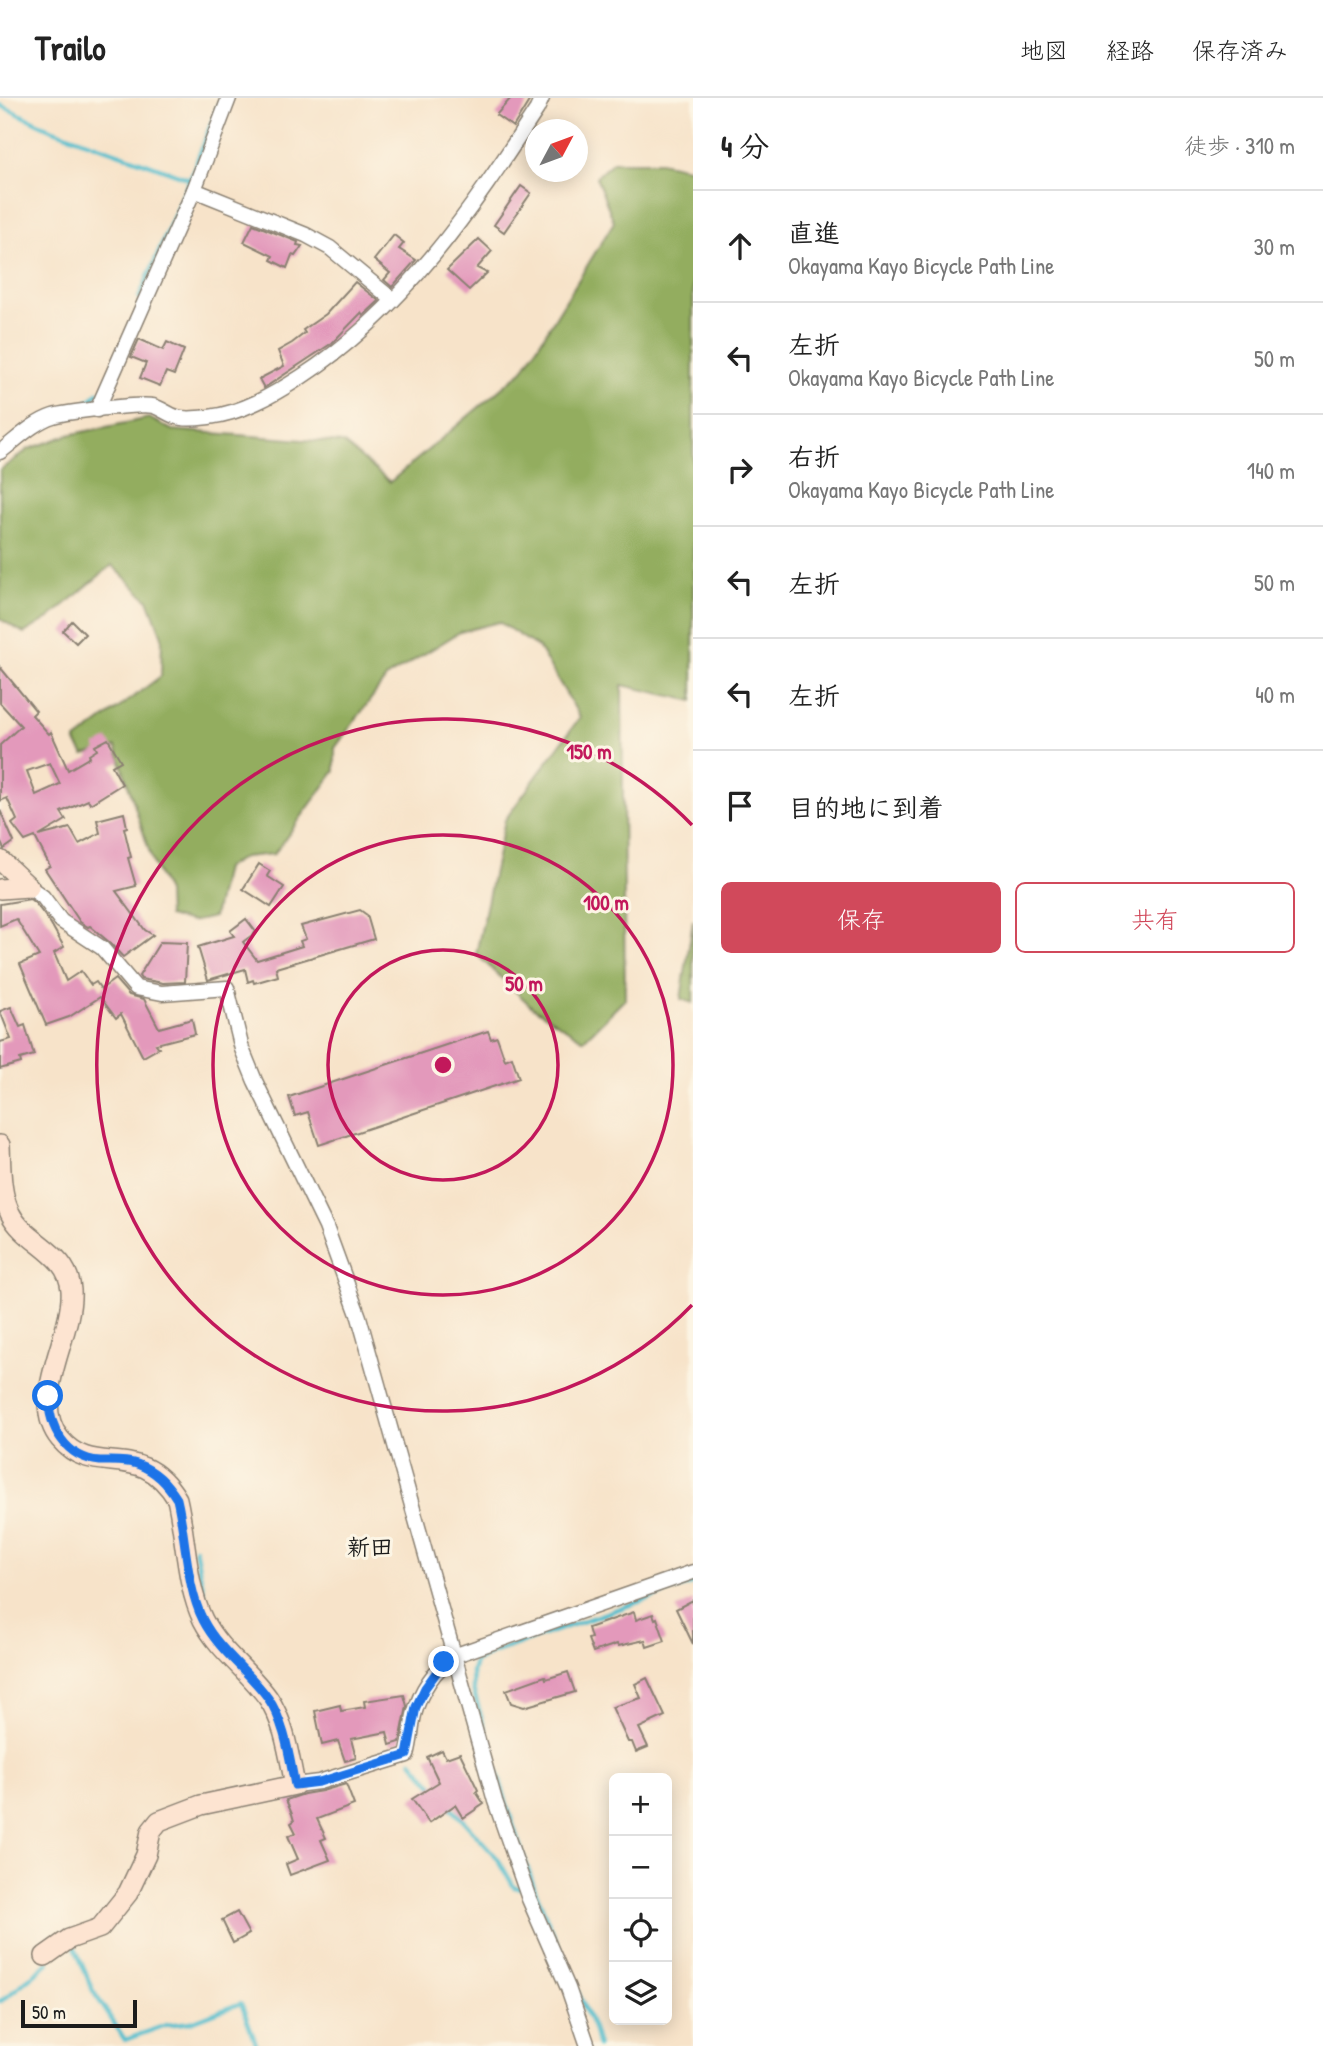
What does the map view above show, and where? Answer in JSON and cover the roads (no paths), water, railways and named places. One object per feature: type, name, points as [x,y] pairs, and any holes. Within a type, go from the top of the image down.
[{"type":"main road","points":[[0,860],[29,887]]},
{"type":"main road","points":[[0,889],[29,887]]},
{"type":"main road","points":[[0,1145],[3,1184],[10,1215],[59,1260],[70,1283],[71,1310],[48,1396],[54,1430],[67,1446],[84,1457],[137,1464],[161,1477],[170,1488],[177,1499],[195,1598],[202,1617],[218,1643],[276,1711],[285,1737],[295,1785],[201,1805],[159,1821],[151,1831],[146,1855],[128,1893],[100,1928],[69,1939],[45,1956]]},
{"type":"street","points":[[97,410],[194,190],[229,98]]},
{"type":"street","points":[[0,452],[52,416],[152,405],[178,418],[209,417],[234,411],[258,402],[330,358],[380,316],[408,286],[488,184],[542,98]]},
{"type":"street","points":[[194,190],[306,235],[330,248],[393,300]]},
{"type":"street","points":[[29,887],[43,897],[61,920],[102,948],[136,988],[162,993],[227,988],[242,1049],[259,1091],[326,1227],[359,1317],[447,1633],[456,1655],[478,1746],[514,1859],[572,1998],[588,2046]]},
{"type":"street","points":[[295,1785],[319,1782],[407,1755],[412,1740],[413,1718],[425,1688],[444,1662],[456,1655],[693,1572]]},
{"type":"waterway","points":[[139,298],[221,98]]},
{"type":"waterway","points":[[0,105],[48,128],[190,179]]},
{"type":"waterway","points":[[84,406],[98,393]]},
{"type":"waterway","points":[[195,1548],[204,1594]]},
{"type":"waterway","points":[[598,2046],[593,2028],[535,1890],[513,1825],[473,1689],[472,1672],[475,1662],[494,1652],[693,1583]]},
{"type":"waterway","points":[[412,1761],[436,1789]]},
{"type":"waterway","points":[[448,1804],[498,1859],[514,1887],[520,1888]]},
{"type":"waterway","points":[[74,1945],[93,1991],[125,2040],[166,2025],[191,2022],[241,2003],[257,2046]]},
{"type":"waterway","points":[[0,2002],[48,1963]]},
{"type":"district","name":"新田","points":[[370,1547]]}]
